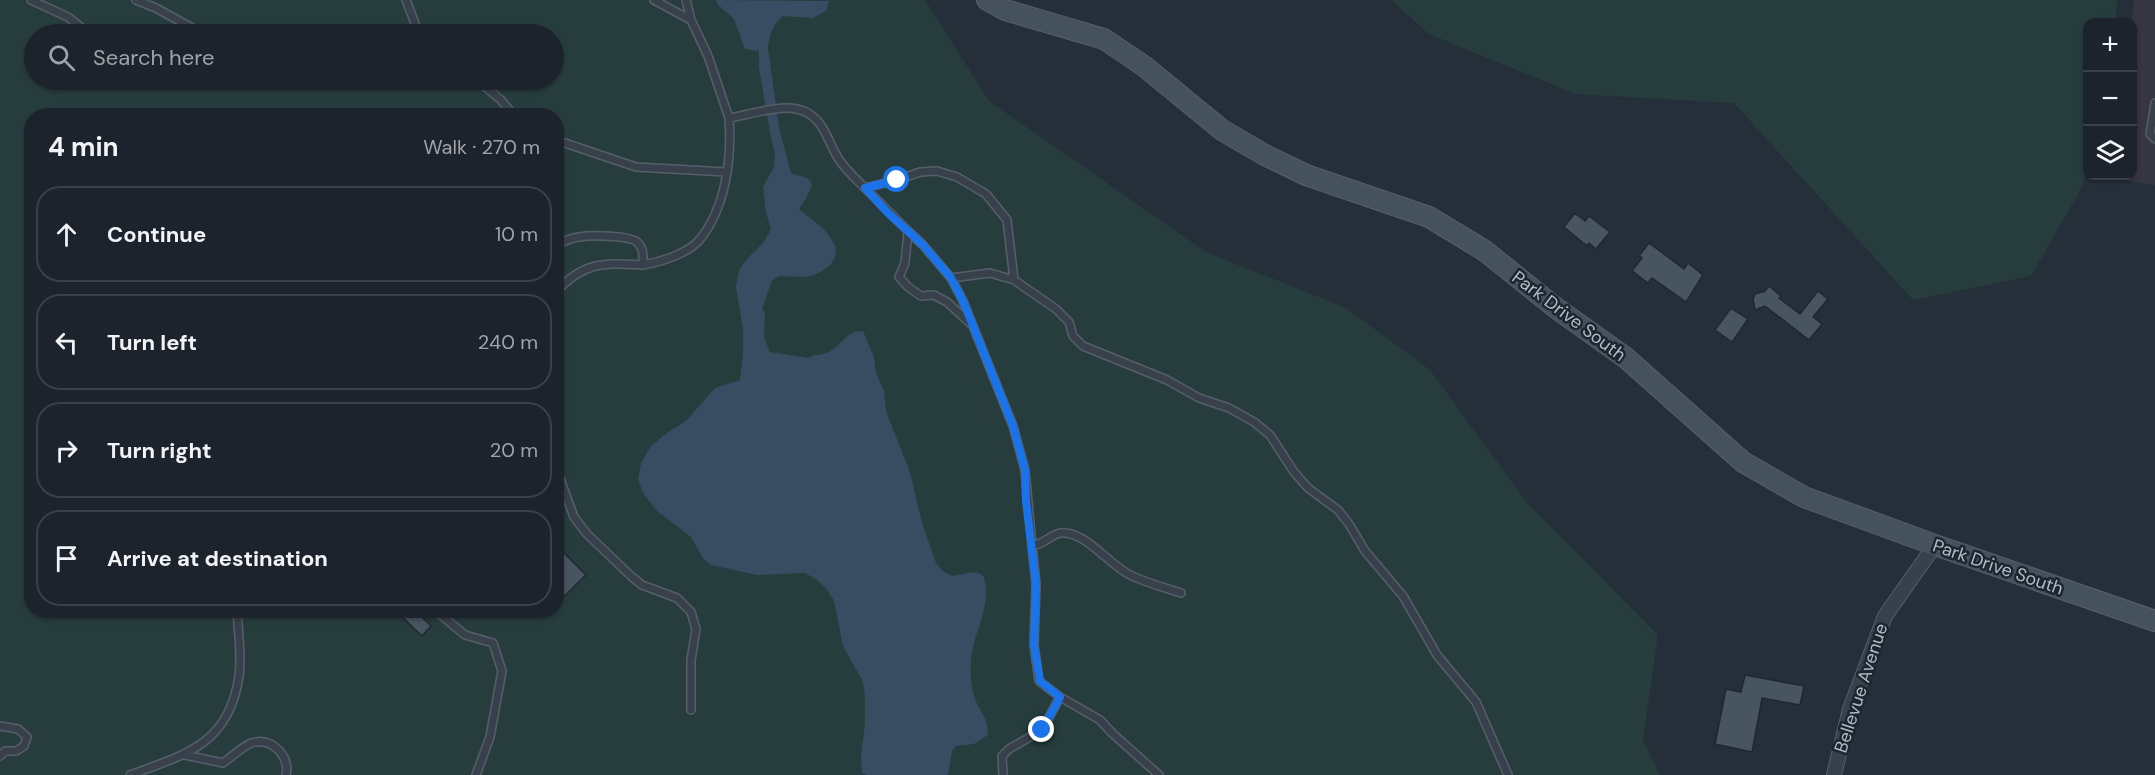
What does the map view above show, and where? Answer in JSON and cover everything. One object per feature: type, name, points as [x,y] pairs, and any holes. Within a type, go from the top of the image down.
[{"type":"street","name":"Park Drive South","points":[[987,0],[1005,10],[1104,39],[1144,66],[1221,130],[1263,154],[1306,175],[1429,218],[1485,251],[1556,308],[1626,358],[1743,462],[1804,497],[2155,621]]},
{"type":"street","name":"Bellevue Avenue","points":[[1834,775],[1850,709],[1885,616],[1935,545]]},
{"type":"lane","points":[[32,0],[68,17],[77,24]]},
{"type":"lane","points":[[136,0],[185,24]]},
{"type":"lane","points":[[406,0],[415,24]]},
{"type":"lane","points":[[654,0],[691,20]]},
{"type":"lane","points":[[564,284],[586,268],[614,264],[643,265],[675,256],[700,240],[714,215],[731,143],[729,118],[708,56],[691,20],[686,0]]},
{"type":"lane","points":[[489,90],[508,108]]},
{"type":"lane","points":[[2155,103],[2150,134],[2155,139]]},
{"type":"lane","points":[[729,118],[778,109],[798,109],[816,118],[849,174],[923,245],[951,278],[1013,426],[1025,470],[1026,501],[1036,584],[1034,645],[1040,681],[1060,697],[1100,720],[1159,775]]},
{"type":"lane","points":[[564,143],[636,167],[726,172]]},
{"type":"lane","points":[[865,188],[920,172],[937,171],[957,177],[986,194],[1007,220],[1007,237],[1014,280]]},
{"type":"lane","points":[[908,231],[905,263],[899,277],[921,296],[934,295],[947,302],[973,326]]},
{"type":"lane","points":[[564,242],[589,236],[635,240],[643,249],[643,265]]},
{"type":"lane","points":[[951,278],[990,273],[1014,280],[1056,309],[1069,322],[1074,336],[1083,346],[1167,380],[1199,398],[1229,408],[1254,422],[1270,435],[1294,472],[1308,488],[1338,510],[1365,551],[1403,596],[1437,655],[1476,702],[1508,775]]},
{"type":"lane","points":[[564,490],[574,517],[587,534],[642,585],[677,598],[691,612],[696,629],[691,660],[691,710]]},
{"type":"lane","points":[[1032,545],[1038,546],[1051,536],[1064,532],[1080,537],[1111,564],[1132,576],[1181,593]]},
{"type":"lane","points":[[130,775],[182,755],[216,734],[232,707],[240,674],[237,618]]},
{"type":"lane","points":[[445,618],[465,635],[493,643],[502,671],[490,737],[476,775]]},
{"type":"lane","points":[[1004,775],[1002,756],[1009,749],[1042,730],[1060,697]]},
{"type":"lane","points":[[0,726],[18,729],[27,737],[24,746],[16,751],[5,751],[0,756]]},
{"type":"lane","points":[[182,755],[223,763],[253,741],[269,742],[281,752],[288,768],[286,775]]},
{"type":"shaded area","points":[[2134,0],[2155,0],[2155,185],[2123,180],[2137,180],[2137,18],[2132,18]]},
{"type":"green space","points":[[0,0],[925,0],[989,101],[1206,252],[1346,308],[1430,370],[1527,503],[1658,635],[1643,740],[1660,775],[0,775]]},
{"type":"green space","points":[[1391,0],[2117,0],[2115,18],[2083,18],[2084,180],[2082,187],[2031,276],[1913,300],[1734,103],[1575,94],[1429,34]]},
{"type":"water","points":[[716,0],[829,1],[826,11],[813,18],[783,16],[772,30],[768,48],[779,128],[791,173],[806,178],[812,184],[799,209],[826,232],[836,249],[835,255],[828,266],[816,274],[803,277],[779,276],[772,281],[762,309],[765,314],[764,337],[770,352],[808,358],[831,351],[851,334],[863,331],[874,357],[876,373],[884,391],[886,411],[910,472],[922,523],[936,563],[952,576],[973,572],[984,577],[986,598],[971,659],[971,681],[974,697],[986,720],[988,735],[974,744],[956,746],[952,751],[948,775],[867,775],[862,773],[861,754],[865,725],[863,682],[843,646],[834,601],[826,588],[805,573],[757,575],[711,565],[703,558],[691,537],[657,511],[644,494],[638,480],[641,463],[651,446],[686,421],[715,388],[740,380],[743,329],[736,287],[739,270],[764,242],[771,229],[766,213],[763,187],[774,167],[775,153],[759,68],[759,51],[745,49],[734,19],[718,5]]},
{"type":"building","points":[[1575,213],[1585,221],[1589,216],[1610,232],[1596,249],[1589,243],[1587,246],[1564,227]]},
{"type":"building","points":[[1649,243],[1684,269],[1688,263],[1703,275],[1686,302],[1652,278],[1648,283],[1632,271],[1642,258],[1639,256]]},
{"type":"building","points":[[1769,286],[1781,296],[1779,298],[1800,314],[1818,291],[1828,299],[1813,317],[1822,324],[1809,340],[1765,306],[1755,310],[1753,299],[1755,294],[1765,291]]},
{"type":"building","points":[[1731,308],[1748,319],[1732,342],[1715,330]]},
{"type":"building","points":[[564,553],[586,575],[564,596]]},
{"type":"building","points":[[403,618],[423,618],[431,626],[422,636]]},
{"type":"building","points":[[1745,675],[1804,686],[1800,705],[1762,698],[1752,752],[1715,744],[1726,689],[1741,692]]},
{"type":"route","points":[[897,180],[865,188],[923,245],[951,278],[963,301],[1013,426],[1025,470],[1026,501],[1036,584],[1034,645],[1040,681],[1060,697],[1042,730]]}]
